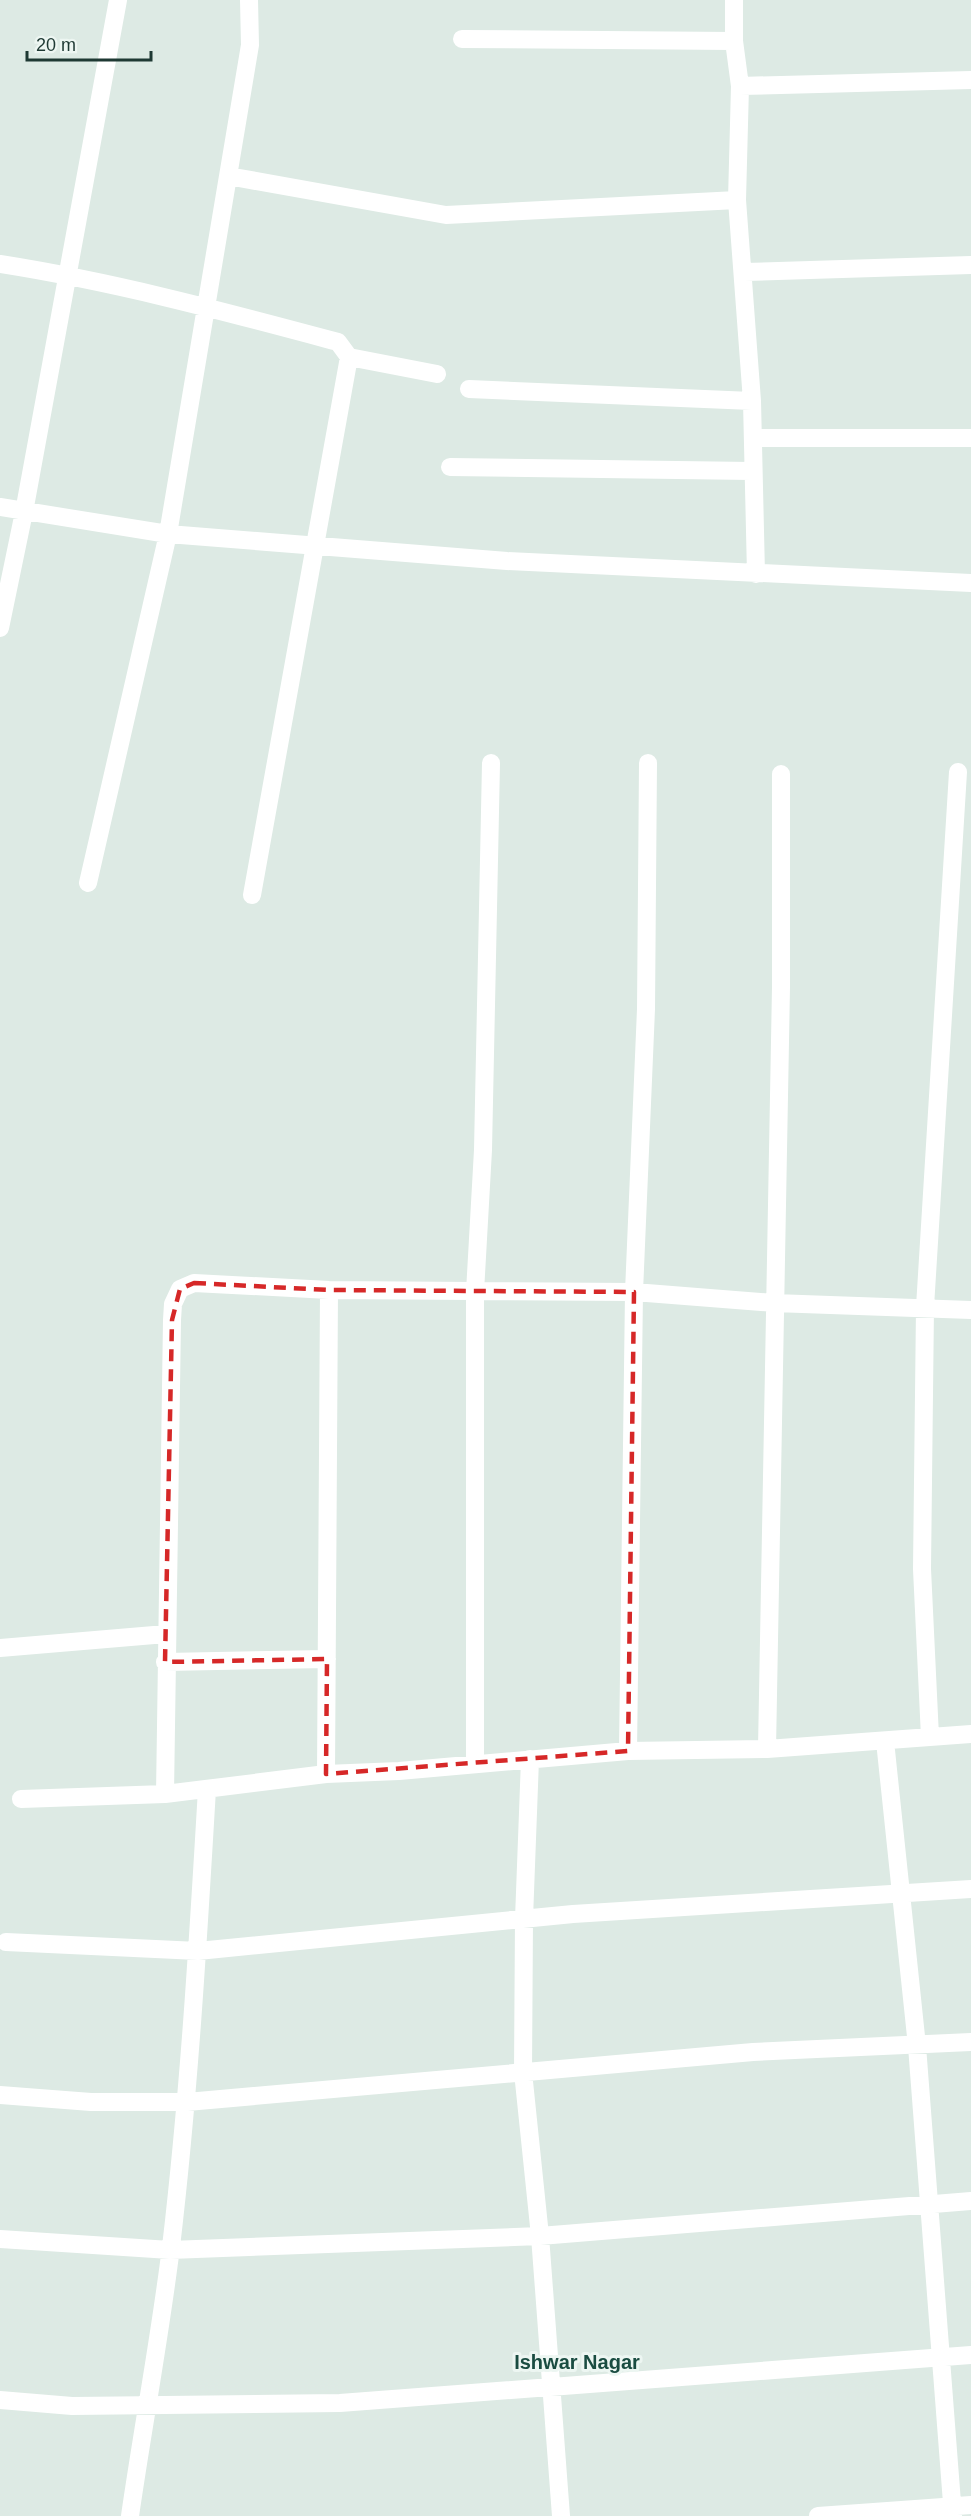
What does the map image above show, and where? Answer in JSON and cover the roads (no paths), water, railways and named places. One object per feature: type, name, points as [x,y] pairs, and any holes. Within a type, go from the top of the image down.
[{"type":"street","points":[[0,628],[24,512],[118,0]]},
{"type":"street","points":[[88,883],[168,534],[250,45],[249,0]]},
{"type":"street","points":[[734,0],[734,41],[740,86],[737,200],[752,401],[756,574]]},
{"type":"street","points":[[462,39],[734,41]]},
{"type":"street","points":[[740,86],[971,80]]},
{"type":"street","points":[[228,176],[446,215],[737,200]]},
{"type":"street","points":[[0,264],[67,275],[205,307],[339,342],[349,357],[317,545],[252,895]]},
{"type":"street","points":[[744,272],[971,265]]},
{"type":"street","points":[[349,357],[436,374]]},
{"type":"street","points":[[469,389],[752,401]]},
{"type":"street","points":[[753,438],[971,438]]},
{"type":"street","points":[[450,467],[752,471]]},
{"type":"street","points":[[0,507],[168,534],[507,561],[971,583]]},
{"type":"street","points":[[628,1751],[634,1292],[646,1009],[648,763]]},
{"type":"street","points":[[475,1764],[475,1292],[483,1150],[491,764]]},
{"type":"street","points":[[930,1737],[922,1569],[925,1307],[958,772]]},
{"type":"street","points":[[767,1749],[781,987],[781,774]]},
{"type":"street","points":[[165,1794],[165,1662],[172,1320],[173,1304],[180,1289],[194,1283],[329,1290],[634,1292],[774,1303],[971,1310]]},
{"type":"street","points":[[326,1774],[329,1290]]},
{"type":"street","points":[[0,1648],[166,1634]]},
{"type":"street","points":[[165,1662],[327,1659]]},
{"type":"street","points":[[21,1799],[165,1794],[326,1774],[399,1771],[628,1751],[767,1749],[971,1734]]},
{"type":"street","points":[[818,2516],[959,2509],[885,1741]]},
{"type":"street","points":[[530,1759],[524,1919],[524,2072],[540,2236],[561,2516]]},
{"type":"street","points":[[130,2516],[170,2250],[187,2102],[207,1789]]},
{"type":"street","points":[[6,1942],[198,1951],[524,1919],[971,1889]]},
{"type":"street","points":[[0,2095],[92,2102],[187,2102],[753,2052],[971,2042]]},
{"type":"street","points":[[0,2239],[170,2250],[540,2236],[971,2201]]},
{"type":"street","points":[[0,2400],[72,2406],[340,2403],[552,2385],[971,2355]]},
{"type":"district","name":"Ishwar Nagar","points":[[577,2362]]}]
